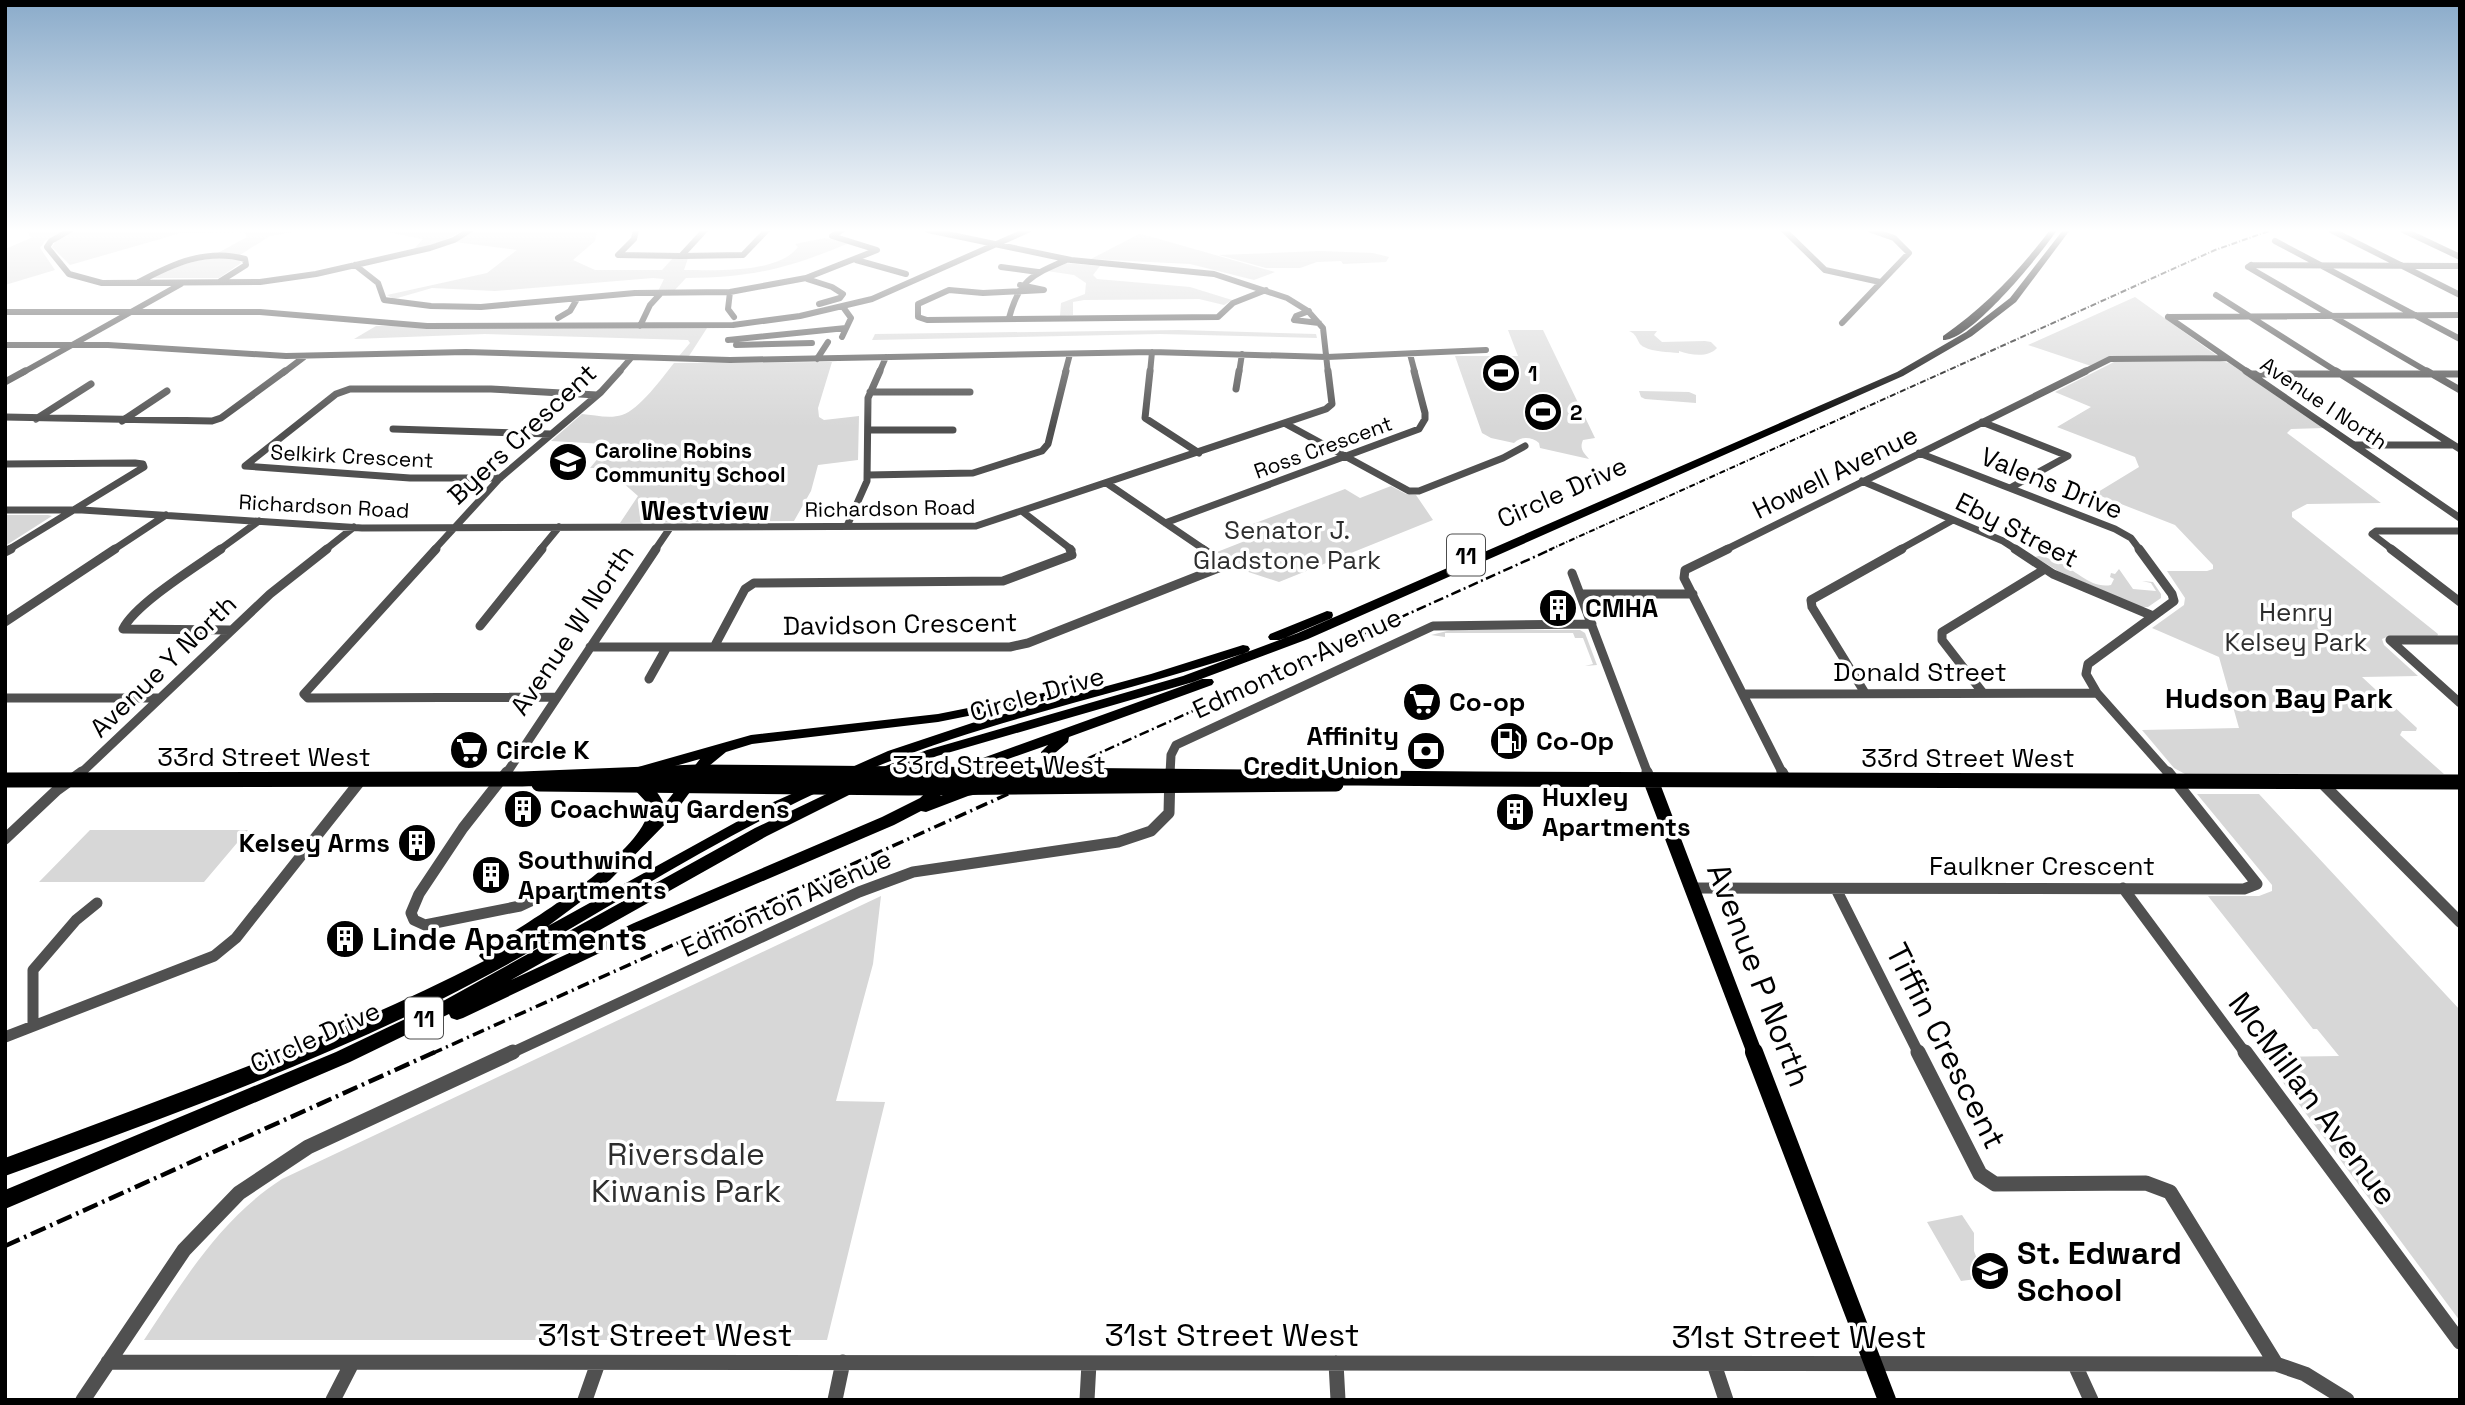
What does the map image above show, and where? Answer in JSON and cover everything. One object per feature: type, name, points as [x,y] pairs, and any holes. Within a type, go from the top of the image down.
[{"type":"highway","name":"Circle Drive","points":[[5,1167],[323,1044],[454,984],[779,805],[893,754],[978,726],[1180,670],[1261,642],[1611,494],[1903,363],[1956,332],[2000,296]]},
{"type":"highway","name":"Circle Drive","points":[[14,1196],[343,1057],[452,1005],[808,807],[888,770],[932,753],[1188,680],[1303,636],[1900,374],[1969,334],[2016,296]]},
{"type":"highway","points":[[1077,775],[1059,771],[1052,766],[1048,757],[1052,747],[1065,738],[1296,644],[1303,636]]},
{"type":"highway","points":[[629,774],[736,743],[988,709],[1115,681],[1261,642]]},
{"type":"highway","points":[[888,821],[925,802],[954,774],[1135,710]]},
{"type":"highway","points":[[323,1044],[526,933],[592,887],[643,839],[710,757],[725,750],[823,731]]},
{"type":"highway","points":[[14,1196],[324,1075],[640,927],[888,821],[940,800],[997,786]]},
{"type":"highway","points":[[640,787],[653,795],[658,810],[655,821],[643,839]]},
{"type":"main road","name":"33rd Street West","points":[[5,780],[522,779],[697,772],[1077,775],[1170,781]]},
{"type":"main road","name":"33rd Street West","points":[[522,779],[539,784],[687,788],[940,788],[1170,781],[1454,783],[1476,779],[2460,782]]},
{"type":"main road","name":"Avenue P North","points":[[1651,780],[1695,888],[1887,1400]]},
{"type":"street","points":[[5,382],[71,344],[81,341],[155,296]]},
{"type":"street","points":[[382,296],[393,302],[481,307],[625,296]]},
{"type":"street","points":[[637,326],[659,296]]},
{"type":"street","points":[[730,296],[728,309],[734,321],[725,345],[812,344]]},
{"type":"street","points":[[819,304],[843,296]]},
{"type":"street","points":[[5,312],[273,313],[417,326],[637,326],[788,318],[843,307],[879,296]]},
{"type":"street","points":[[935,296],[916,307],[918,317],[922,320],[1218,317],[1233,303],[1252,296]]},
{"type":"street","points":[[1009,318],[1014,296]]},
{"type":"street","name":"Richardson Road","points":[[5,510],[74,510],[354,527],[975,526],[1108,484],[1326,409],[1332,404],[1324,331],[1309,311],[1279,296]]},
{"type":"street","points":[[1842,323],[1867,296]]},
{"type":"street","points":[[2217,296],[2458,446]]},
{"type":"street","points":[[2298,296],[2460,390]]},
{"type":"street","points":[[2380,296],[2460,339]]},
{"type":"street","points":[[558,318],[570,311],[577,299]]},
{"type":"street","points":[[842,337],[851,318],[843,307]]},
{"type":"street","points":[[1309,311],[1296,316],[1294,320],[1319,323]]},
{"type":"street","points":[[2248,315],[2460,315]]},
{"type":"street","name":"Avenue I North","points":[[2248,315],[2168,317],[2460,518]]},
{"type":"street","points":[[728,340],[846,328]]},
{"type":"street","points":[[817,359],[828,342]]},
{"type":"street","points":[[5,345],[71,344],[304,356],[466,352],[631,358],[817,359],[1152,352],[1327,357],[1486,350]]},
{"type":"street","points":[[1152,352],[1146,418],[1199,453]]},
{"type":"street","points":[[868,475],[973,473],[1042,451],[1048,444],[1070,354]]},
{"type":"street","points":[[1236,389],[1242,354]]},
{"type":"street","name":"Ross Crescent","points":[[1165,523],[1413,432],[1423,424],[1425,413],[1410,354]]},
{"type":"street","points":[[5,418],[216,420],[304,356]]},
{"type":"street","points":[[847,526],[868,475],[870,392],[886,357]]},
{"type":"street","name":"Byers Crescent","points":[[558,697],[304,696],[306,689],[500,478],[597,395],[631,358]]},
{"type":"street","name":"Howell Avenue","points":[[1787,781],[1684,578],[1685,570],[2114,358],[2227,358]]},
{"type":"street","points":[[2251,374],[2460,374]]},
{"type":"street","points":[[35,419],[91,384]]},
{"type":"street","name":"Selkirk Crescent","points":[[500,478],[410,478],[245,467],[336,394],[345,391],[491,389],[597,395]]},
{"type":"street","points":[[121,421],[167,391]]},
{"type":"street","points":[[870,392],[970,392]]},
{"type":"street","points":[[1982,422],[2068,456],[2010,488]]},
{"type":"street","points":[[1286,424],[1402,488],[1414,491],[1503,458],[1525,446]]},
{"type":"street","points":[[393,429],[551,434]]},
{"type":"street","points":[[869,430],[953,430]]},
{"type":"street","points":[[2355,445],[2458,446]]},
{"type":"street","name":"Valens Drive","points":[[1919,453],[2121,531],[2130,538],[2174,597],[2174,601],[2088,664],[2086,674],[2097,693],[2176,782]]},
{"type":"street","points":[[5,464],[144,465],[141,470],[5,552]]},
{"type":"street","name":"Eby Street","points":[[1862,481],[2003,541],[2045,569],[2153,616]]},
{"type":"street","name":"Davidson Crescent","points":[[590,647],[1001,647],[1028,643],[1221,567],[1219,560],[1108,484]]},
{"type":"street","points":[[714,647],[745,589],[754,583],[1003,581],[1072,555],[1072,550],[1023,512]]},
{"type":"street","points":[[5,622],[166,515]]},
{"type":"street","points":[[1865,693],[1812,607],[1811,600],[1953,520]]},
{"type":"street","points":[[231,630],[123,629],[127,621],[166,589],[259,521]]},
{"type":"street","name":"Avenue Y North","points":[[5,839],[70,780],[86,769],[275,589],[354,527]]},
{"type":"street","points":[[480,626],[559,527]]},
{"type":"street","name":"Avenue W North","points":[[550,892],[520,906],[443,922],[425,925],[412,918],[412,906],[416,899],[500,779],[510,769],[670,528]]},
{"type":"street","points":[[2460,531],[2376,531],[2372,534],[2460,602]]},
{"type":"street","points":[[1983,693],[1942,640],[1942,632],[2045,569]]},
{"type":"street","name":"Avenue P North","points":[[1572,573],[1651,780]]},
{"type":"street","points":[[1582,594],[1693,594]]},
{"type":"street","name":"Edmonton Avenue","points":[[108,1362],[184,1250],[239,1193],[308,1147],[859,892],[913,872],[1118,842],[1151,831],[1169,813],[1171,755],[1176,746],[1430,627],[1592,624]]},
{"type":"street","points":[[2460,640],[2390,640],[2460,703]]},
{"type":"street","points":[[649,680],[667,647]]},
{"type":"street","name":"Donald Street","points":[[1743,694],[2097,693]]},
{"type":"street","points":[[5,698],[160,698]]},
{"type":"street","points":[[5,1037],[214,957],[236,938],[361,780]]},
{"type":"street","points":[[2320,781],[2460,922]]},
{"type":"street","name":"Faulkner Crescent","points":[[1695,888],[2244,889],[2257,884],[2176,782]]},
{"type":"street","name":"McMillan Avenue","points":[[2123,888],[2460,1342]]},
{"type":"street","name":"Tiffin Crescent","points":[[1836,889],[1980,1174],[1995,1184],[2146,1183],[2170,1192],[2276,1364]]},
{"type":"street","points":[[33,1026],[33,970],[76,920],[97,903]]},
{"type":"street","points":[[83,1400],[108,1362]]},
{"type":"street","name":"31st Street West","points":[[108,1362],[1849,1362],[1873,1365],[2075,1366],[2276,1364],[2305,1374],[2347,1400]]},
{"type":"street","points":[[835,1400],[843,1362]]},
{"type":"street","points":[[334,1400],[352,1363]]},
{"type":"street","points":[[585,1400],[598,1363]]},
{"type":"street","points":[[1087,1400],[1089,1363]]},
{"type":"street","points":[[1336,1363],[1338,1400]]},
{"type":"street","points":[[1714,1364],[1726,1400]]},
{"type":"street","points":[[2075,1366],[2091,1400]]},
{"type":"green space","points":[[388,296],[406,296],[394,299]]},
{"type":"green space","points":[[1081,296],[1218,296],[1232,300],[1224,305],[1199,299],[1084,300],[1073,302],[1073,315],[1060,316],[1061,303]]},
{"type":"green space","points":[[2135,297],[2216,355],[2115,356],[2091,366],[2028,345]]},
{"type":"green space","points":[[376,326],[707,328],[689,356],[679,356],[690,343],[688,340],[485,334],[354,339]]},
{"type":"green space","points":[[1179,330],[1316,334],[1317,338],[1160,334],[872,340],[875,334]]},
{"type":"green space","points":[[1508,330],[1543,330],[1595,438],[1583,440],[1582,443],[1583,451],[1589,459],[1540,448],[1539,443],[1530,439],[1523,438],[1514,443],[1482,433],[1455,356],[1518,356]]},
{"type":"green space","points":[[1629,331],[1657,331],[1654,335],[1662,342],[1705,341],[1711,342],[1717,348],[1699,355],[1657,351],[1641,345]]},
{"type":"green space","name":"Henry Kelsey Park","points":[[2116,361],[2229,363],[2324,428],[2291,429],[2287,433],[2381,503],[2307,504],[2292,512],[2292,517],[2438,634],[2437,637],[2382,639],[2384,645],[2418,676],[2362,677],[2417,728],[2416,731],[2402,731],[2400,735],[2444,774],[2185,774],[2174,768],[2142,730],[2239,728],[2219,657],[2152,628],[2184,605],[2185,598],[2167,571],[2207,571],[2213,569],[2213,565],[2175,525],[2098,495],[2098,492],[2139,467],[2135,457],[2057,427],[2091,407],[2055,392]]},
{"type":"green space","points":[[832,362],[818,408],[819,417],[824,420],[859,416],[858,460],[818,465],[811,491],[794,521],[620,523],[638,496],[622,482],[623,479],[602,476],[605,468],[590,468],[600,456],[614,456],[622,445],[551,441],[582,414],[612,417],[629,412],[674,363]]},
{"type":"green space","points":[[1639,391],[1689,392],[1696,395],[1696,403],[1645,399]]},
{"type":"green space","name":"Senator J. Gladstone Park","points":[[1391,486],[1406,494],[1416,495],[1433,520],[1279,582],[1230,566],[1227,559],[1217,552],[1250,539],[1237,530],[1345,489],[1360,498]]},
{"type":"green space","points":[[5,515],[48,515],[52,516],[5,546]]},
{"type":"green space","points":[[2042,555],[2097,584],[2111,585],[2114,579],[2110,577],[2111,573],[2115,574],[2119,569],[2133,589],[2156,591],[2151,583],[2142,581],[2153,582],[2161,598],[2148,607],[2141,607],[2058,571],[2035,557]]},
{"type":"green space","points":[[1451,630],[1580,630],[1585,633],[1597,665],[1585,666],[1593,664],[1583,638],[1575,638],[1573,633],[1445,633],[1445,637],[1431,635]]},
{"type":"green space","points":[[2197,794],[2259,794],[2460,1010],[2460,1321],[2264,1057],[2339,1056],[2317,1029],[2313,1029],[2208,896],[2259,896],[2272,891],[2272,885]]},
{"type":"green space","points":[[90,830],[248,830],[204,882],[39,882]]},
{"type":"green space","name":"Riversdale Kiwanis Park","points":[[881,896],[873,964],[836,1101],[885,1102],[827,1340],[144,1340],[189,1273],[222,1232],[260,1195],[282,1179]]},
{"type":"green space","points":[[1962,1215],[1974,1233],[1974,1251],[1984,1278],[1961,1281],[1927,1222]]},
{"type":"railway","points":[[1549,550],[2114,296]]},
{"type":"railway","points":[[1053,774],[1552,549]]},
{"type":"railway","points":[[431,1054],[1057,772]]},
{"type":"railway","points":[[5,1246],[435,1052]]},
{"type":"place","name":"1","points":[[1501,373]]},
{"type":"place","name":"2","points":[[1543,412]]},
{"type":"place","name":"Caroline Robins Community School","points":[[568,462]]},
{"type":"place","name":"CMHA","points":[[1558,608]]},
{"type":"place","name":"Co-op","points":[[1422,702]]},
{"type":"place","name":"Co-Op","points":[[1509,741]]},
{"type":"place","name":"Circle K","points":[[469,750]]},
{"type":"place","name":"Affinity Credit Union","points":[[1426,751]]},
{"type":"place","name":"Coachway Gardens","points":[[523,809]]},
{"type":"place","name":"Huxley Apartments","points":[[1515,812]]},
{"type":"place","name":"Kelsey Arms","points":[[417,843]]},
{"type":"place","name":"Southwind Apartments","points":[[491,875]]},
{"type":"place","name":"Linde Apartments","points":[[345,939]]},
{"type":"place","name":"St. Edward School","points":[[1990,1271]]},
{"type":"district","name":"Westview","points":[[705,510]]},
{"type":"district","name":"Hudson Bay Park","points":[[2279,698]]}]
